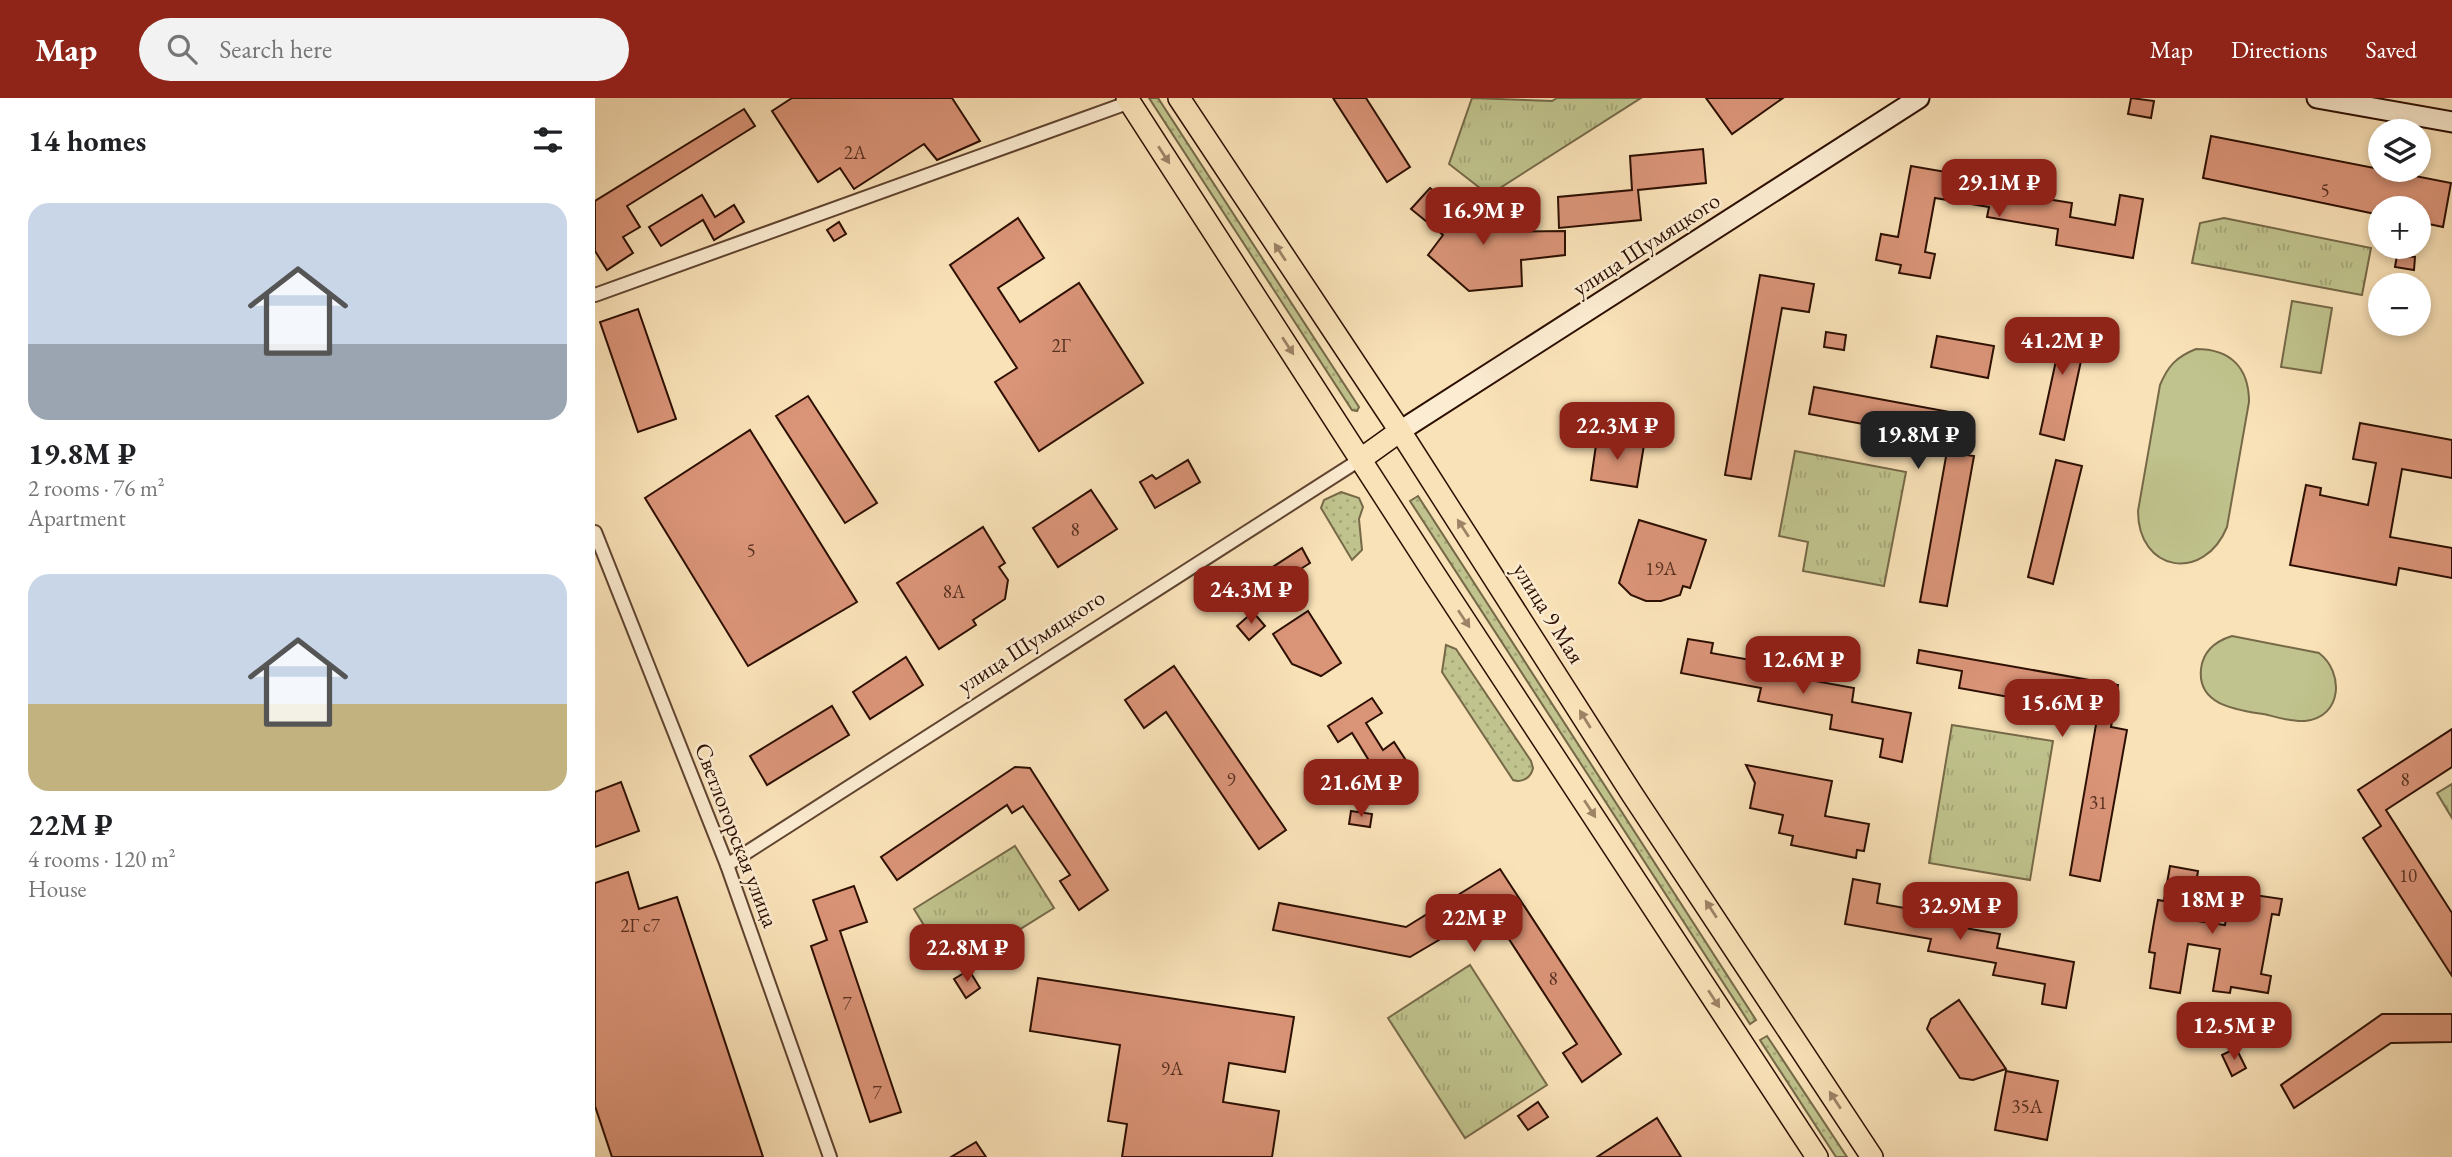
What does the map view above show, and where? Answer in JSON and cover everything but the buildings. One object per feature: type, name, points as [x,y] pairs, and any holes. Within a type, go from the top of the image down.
[{"type":"main road","name":"улица 9 Мая","points":[[1179,98],[1400,431],[1632,794],[1872,1157]]},
{"type":"main road","points":[[1196,98],[1202,133]]},
{"type":"main road","points":[[1128,100],[1817,1157]]},
{"type":"main road","points":[[1361,459],[1400,431]]},
{"type":"street","name":"улица Шумяцкого","points":[[1400,431],[1919,98]]},
{"type":"street","points":[[2317,98],[2452,122]]},
{"type":"street","points":[[595,295],[1128,100]]},
{"type":"street","name":"улица Шумяцкого","points":[[727,865],[1361,459]]},
{"type":"street","name":"Светлогорская улица","points":[[595,532],[727,865],[830,1157]]},
{"type":"green space","points":[[1149,98],[1158,98],[1359,407],[1357,411],[1352,410]]},
{"type":"green space","points":[[1472,98],[1552,101],[1557,98],[1641,98],[1489,195],[1449,164]]},
{"type":"green space","points":[[2224,218],[2368,247],[2369,259],[2362,295],[2192,263],[2200,223]]},
{"type":"green space","points":[[2292,301],[2332,308],[2321,373],[2281,367]]},
{"type":"green space","points":[[2196,349],[2219,352],[2235,362],[2245,379],[2249,402],[2227,527],[2217,545],[2203,557],[2189,563],[2174,563],[2160,558],[2149,547],[2141,531],[2138,511],[2160,385],[2173,363]]},
{"type":"green space","points":[[1795,451],[1906,472],[1884,586],[1803,571],[1808,542],[1779,536]]},
{"type":"green space","points":[[1341,492],[1359,498],[1363,507],[1359,519],[1362,550],[1352,560],[1321,508],[1324,500]]},
{"type":"green space","points":[[1418,496],[1756,1020],[1750,1024],[1410,501]]},
{"type":"green space","points":[[2232,636],[2319,653],[2333,671],[2336,693],[2333,703],[2318,718],[2296,721],[2233,708],[2213,699],[2202,682],[2202,663],[2211,648]]},
{"type":"green space","points":[[1446,645],[1456,649],[1531,761],[1533,768],[1526,779],[1513,780],[1442,672]]},
{"type":"green space","points":[[1952,725],[2053,741],[2030,880],[1929,863]]},
{"type":"green space","points":[[2452,784],[2452,818],[2437,793]]},
{"type":"green space","points":[[1015,846],[1054,908],[998,943],[984,933],[944,958],[914,909]]},
{"type":"green space","points":[[1470,965],[1547,1085],[1465,1138],[1388,1018]]},
{"type":"green space","points":[[1767,1036],[1847,1157],[1836,1157],[1760,1040]]}]
